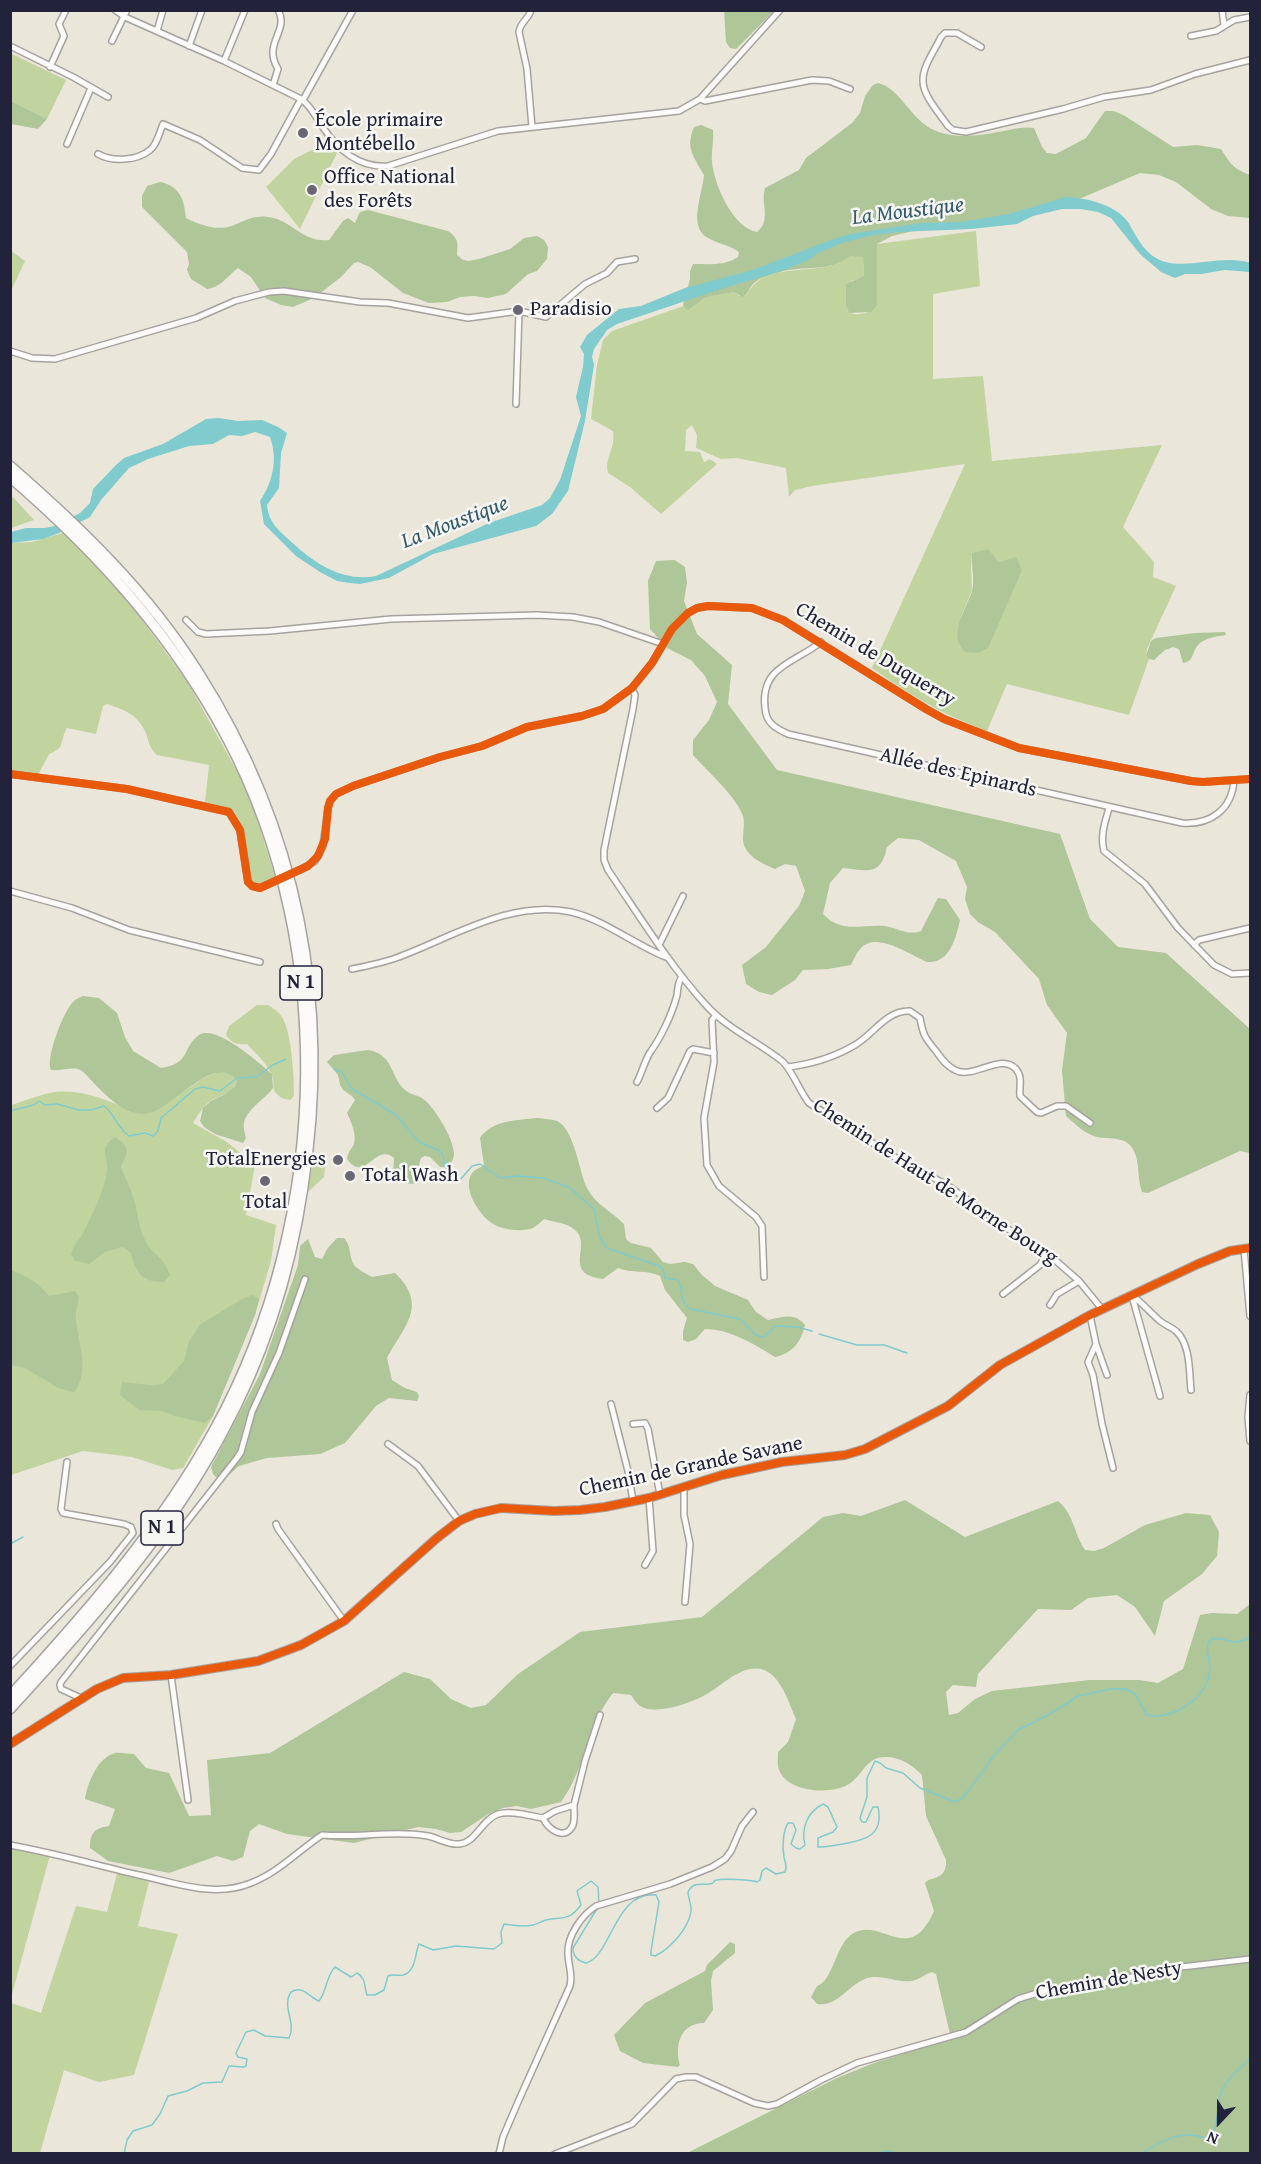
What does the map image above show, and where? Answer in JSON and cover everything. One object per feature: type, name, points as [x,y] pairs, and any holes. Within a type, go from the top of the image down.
[{"type":"highway","name":"N 1","points":[[10,466],[135,587],[197,670],[233,733],[267,808],[288,870],[307,959],[314,1048],[309,1150],[290,1256],[272,1321],[237,1405],[206,1463],[158,1534],[62,1653],[10,1709]]},
{"type":"highway","name":"N 1","points":[[10,477],[60,515]]},
{"type":"highway","name":"N 1","points":[[10,1696],[62,1640],[160,1518],[188,1475],[232,1394],[256,1338],[278,1271],[293,1202],[304,1104],[306,1048],[298,961],[290,912],[275,856],[259,810],[221,727],[190,675],[127,591],[77,531]]},
{"type":"street","points":[[50,67],[64,36],[59,24],[66,10]]},
{"type":"street","points":[[116,10],[302,99],[310,106],[334,143],[354,158],[376,167],[388,166],[487,134],[667,113],[686,108],[700,99],[780,10]]},
{"type":"street","points":[[157,31],[163,10]]},
{"type":"street","points":[[189,46],[202,10]]},
{"type":"street","points":[[224,61],[245,10]]},
{"type":"street","points":[[273,85],[278,69],[271,54],[282,21],[278,10]]},
{"type":"street","points":[[98,154],[113,160],[141,155],[152,149],[163,124],[200,140],[242,168],[259,171],[353,10]]},
{"type":"street","points":[[531,10],[520,26],[519,32],[527,69],[532,127]]},
{"type":"street","points":[[1222,10],[1224,25]]},
{"type":"street","points":[[112,41],[126,14]]},
{"type":"street","points":[[1191,36],[1216,32],[1234,20],[1251,17]]},
{"type":"street","points":[[981,47],[957,33],[945,33],[923,76],[927,94],[953,130],[966,132],[1104,97],[1151,90],[1195,74],[1251,60]]},
{"type":"street","points":[[10,46],[73,77],[108,98]]},
{"type":"street","points":[[700,99],[705,101],[812,80],[829,81],[850,89]]},
{"type":"street","points":[[67,144],[91,88]]},
{"type":"street","points":[[10,351],[32,358],[55,359],[196,318],[235,301],[269,292],[284,291],[360,302],[388,303],[468,318],[519,310],[543,318],[585,284],[607,273],[617,262],[635,260]]},
{"type":"street","points":[[516,404],[519,310]]},
{"type":"street","name":"Chemin de Duquerry","points":[[10,774],[127,789],[229,812],[240,830],[249,882],[256,888],[302,869],[315,861],[325,839],[330,801],[340,792],[440,757],[483,746],[527,727],[582,716],[603,708],[632,688],[652,663],[672,629],[688,613],[708,606],[752,609],[766,613],[798,628],[861,670],[926,709],[1000,742],[1048,754],[1191,781],[1251,779]]},
{"type":"street","points":[[186,620],[198,632],[206,634],[270,632],[391,619],[494,615],[573,616],[642,635],[663,644]]},
{"type":"street","name":"Allée des Epinards","points":[[821,642],[769,678],[764,695],[765,709],[771,725],[788,734],[1182,823],[1196,824],[1216,815],[1230,798],[1234,780]]},
{"type":"street","name":"Chemin de Haut de Morne Bourg","points":[[632,688],[633,709],[611,808],[604,860],[666,957],[716,1015],[733,1030],[775,1056],[788,1067],[799,1090],[809,1103],[898,1159],[947,1185],[1007,1228],[1047,1253],[1065,1266],[1102,1309]]},
{"type":"street","points":[[1109,808],[1103,830],[1104,851],[1145,884],[1178,928],[1214,965],[1232,974],[1251,973]]},
{"type":"street","points":[[10,891],[72,908],[129,930],[260,962]]},
{"type":"street","points":[[659,945],[683,896]]},
{"type":"street","points":[[352,969],[394,959],[496,918],[526,909],[573,912],[666,957]]},
{"type":"street","points":[[1194,945],[1199,940],[1251,928]]},
{"type":"street","points":[[637,1082],[650,1052],[662,1034],[675,1001],[677,985],[682,977]]},
{"type":"street","points":[[788,1067],[811,1064],[830,1058],[858,1044],[881,1022],[898,1013],[910,1011],[920,1018],[924,1038],[954,1070],[965,1073],[986,1066],[1010,1065],[1016,1068],[1020,1076],[1020,1096],[1037,1112],[1041,1113],[1057,1106],[1066,1106],[1090,1123]]},
{"type":"street","points":[[716,1015],[712,1020],[714,1062],[704,1118],[707,1165],[719,1186],[756,1217],[762,1226],[764,1277]]},
{"type":"street","points":[[657,1108],[668,1098],[690,1051],[693,1049],[714,1053]]},
{"type":"street","points":[[1247,1248],[1251,1316]]},
{"type":"street","name":"Chemin de Grande Savane","points":[[10,1744],[97,1689],[123,1678],[171,1675],[272,1657],[301,1645],[344,1621],[459,1521],[483,1512],[501,1508],[580,1510],[650,1498],[722,1475],[782,1462],[844,1455],[865,1449],[948,1406],[1000,1365],[1090,1315],[1230,1251],[1247,1248]]},
{"type":"street","points":[[1003,1293],[1040,1265],[1047,1253]]},
{"type":"street","points":[[83,1699],[62,1689],[61,1682],[241,1452],[252,1412],[279,1353],[305,1280]]},
{"type":"street","points":[[1050,1305],[1057,1294],[1078,1281]]},
{"type":"street","points":[[1132,1295],[1150,1309],[1162,1323],[1176,1330],[1187,1351],[1191,1390]]},
{"type":"street","points":[[1132,1295],[1160,1396]]},
{"type":"street","points":[[1090,1315],[1096,1344],[1107,1375]]},
{"type":"street","points":[[1096,1344],[1088,1362],[1093,1375],[1113,1468]]},
{"type":"street","points":[[1251,1395],[1248,1417],[1251,1441]]},
{"type":"street","points":[[611,1404],[633,1501]]},
{"type":"street","points":[[633,1424],[645,1424],[648,1429],[660,1495]]},
{"type":"street","points":[[388,1444],[418,1466],[459,1521]]},
{"type":"street","points":[[10,1666],[110,1562],[133,1533],[131,1527],[124,1524],[63,1513],[61,1509],[67,1462]]},
{"type":"street","points":[[684,1487],[684,1515],[690,1544],[685,1602]]},
{"type":"street","points":[[645,1565],[653,1551],[650,1498]]},
{"type":"street","points":[[276,1524],[344,1621]]},
{"type":"street","points":[[171,1675],[188,1800]]},
{"type":"street","points":[[543,1818],[547,1826],[556,1832],[568,1831],[573,1825],[573,1805],[600,1715]]},
{"type":"street","points":[[10,1845],[199,1889],[232,1888],[265,1877],[322,1834],[351,1837],[427,1836],[452,1844],[461,1844],[468,1841],[486,1821],[498,1814],[543,1818],[573,1805]]},
{"type":"street","points":[[499,2154],[507,2128],[570,1986],[572,1976],[567,1955],[568,1945],[588,1911],[596,1906],[670,1884],[712,1867],[731,1851],[742,1826],[753,1812]]},
{"type":"street","name":"Chemin de Nesty","points":[[555,2154],[632,2124],[676,2079],[696,2077],[754,2103],[768,2106],[777,2104],[857,2063],[966,2032],[1018,1999],[1044,1991],[1118,1981],[1156,1970],[1251,1959]]},
{"type":"green space","points":[[724,10],[774,11],[736,49],[730,48],[726,42]]},
{"type":"green space","points":[[10,53],[66,80],[47,119],[11,101]]},
{"type":"green space","points":[[878,83],[893,91],[926,125],[949,135],[974,135],[1034,128],[1047,153],[1056,154],[1086,138],[1105,111],[1114,111],[1173,147],[1197,145],[1221,149],[1232,165],[1250,175],[1250,218],[1228,216],[1211,209],[1176,182],[1159,175],[1140,173],[1058,208],[922,229],[892,236],[877,244],[877,306],[871,312],[849,313],[846,306],[846,284],[864,276],[863,257],[850,256],[834,265],[789,270],[767,276],[754,283],[742,297],[734,292],[712,296],[703,299],[688,310],[685,308],[683,305],[693,264],[728,262],[738,257],[739,252],[708,238],[698,226],[698,209],[704,175],[691,147],[691,134],[694,127],[701,125],[713,130],[712,163],[721,194],[740,223],[757,232],[765,217],[765,188],[799,170],[806,158],[852,123],[860,113],[865,96],[873,85]]},
{"type":"green space","points":[[11,101],[47,119],[38,129],[11,124]]},
{"type":"green space","points":[[329,141],[338,151],[300,229],[266,187],[294,159]]},
{"type":"green space","points":[[160,182],[172,187],[180,194],[186,218],[208,227],[232,226],[245,220],[268,217],[284,222],[304,235],[329,240],[343,221],[348,218],[355,223],[360,212],[368,210],[448,231],[456,239],[457,255],[463,260],[479,259],[510,249],[524,238],[537,236],[544,240],[548,247],[547,259],[537,271],[528,274],[506,294],[488,298],[460,297],[447,302],[429,303],[403,293],[370,267],[358,262],[314,298],[293,307],[281,305],[265,298],[251,277],[238,268],[212,288],[207,289],[191,279],[187,270],[189,264],[187,252],[142,207],[142,196],[147,186]]},
{"type":"green space","points":[[976,231],[980,286],[933,294],[933,379],[983,376],[992,461],[1162,445],[1123,527],[1154,562],[1153,577],[1176,586],[1147,649],[1146,656],[1149,659],[1129,715],[1007,684],[987,731],[927,704],[872,668],[965,464],[812,486],[795,490],[789,497],[786,468],[737,458],[721,459],[696,448],[697,435],[692,425],[686,430],[685,451],[700,452],[704,462],[710,459],[717,464],[661,514],[630,487],[608,473],[613,431],[591,419],[597,365],[603,340],[612,331],[712,296],[734,292],[739,296],[747,295],[755,283],[767,276],[780,272],[825,267],[850,256],[863,256],[864,277],[851,281],[846,306],[849,313],[868,312],[877,306],[877,244]],"holes":[[[972,553],[999,562],[961,617],[972,590]]]},
{"type":"green space","points":[[11,251],[25,261],[11,291]]},
{"type":"green space","points":[[11,495],[34,520],[11,528]]},
{"type":"green space","points":[[66,532],[126,598],[188,683],[249,793],[275,877],[257,885],[252,881],[243,828],[234,811],[205,802],[209,765],[157,755],[139,721],[119,708],[107,704],[103,706],[96,734],[67,728],[60,746],[49,754],[37,777],[11,774],[11,543],[32,542]]},
{"type":"green space","points":[[988,549],[999,562],[1016,557],[1022,570],[988,648],[978,653],[965,652],[960,645],[958,630],[973,587],[972,553]]},
{"type":"green space","points":[[675,560],[685,567],[687,583],[684,601],[697,634],[732,665],[728,704],[777,770],[1060,834],[1090,919],[1118,947],[1166,953],[1250,1029],[1250,1153],[1240,1151],[1148,1193],[1142,1192],[1136,1156],[1127,1142],[1093,1136],[1066,1116],[1062,1070],[1067,1033],[1047,1005],[1039,979],[995,932],[978,922],[970,914],[965,899],[967,887],[956,861],[919,840],[898,838],[887,847],[881,863],[872,870],[843,868],[830,883],[823,914],[837,924],[845,926],[885,926],[916,932],[921,931],[938,898],[946,899],[960,920],[951,948],[941,959],[927,962],[894,946],[876,942],[868,943],[861,948],[851,965],[803,970],[795,980],[772,995],[759,992],[746,984],[742,965],[766,947],[799,906],[805,891],[796,866],[785,864],[775,869],[760,862],[746,850],[743,839],[744,818],[739,808],[728,792],[693,755],[693,740],[709,720],[717,702],[705,676],[691,660],[667,648],[650,629],[648,581],[656,561]]},
{"type":"green space","points":[[1225,632],[1226,635],[1201,643],[1187,662],[1183,663],[1179,649],[1173,647],[1165,650],[1154,660],[1146,656],[1151,641],[1156,638]]},
{"type":"green space","points":[[83,996],[99,998],[117,1013],[125,1037],[133,1051],[161,1068],[177,1063],[182,1059],[193,1040],[206,1033],[216,1035],[237,1046],[272,1074],[273,1088],[245,1118],[246,1138],[243,1143],[215,1134],[204,1127],[200,1121],[203,1108],[234,1087],[237,1081],[228,1074],[218,1072],[207,1076],[160,1109],[142,1114],[134,1113],[118,1105],[80,1070],[73,1068],[51,1070],[53,1045],[61,1023],[70,1006]]},
{"type":"green space","points":[[257,1005],[272,1007],[281,1015],[285,1024],[294,1078],[294,1096],[290,1100],[275,1092],[270,1071],[247,1044],[234,1043],[226,1034],[229,1026]]},
{"type":"green space","points":[[368,1050],[383,1056],[405,1090],[427,1102],[451,1140],[454,1154],[448,1167],[440,1167],[430,1157],[421,1158],[419,1165],[423,1176],[418,1184],[399,1183],[393,1173],[394,1158],[387,1154],[359,1167],[347,1159],[355,1139],[347,1113],[355,1100],[343,1090],[338,1075],[327,1062],[334,1055]]},
{"type":"green space","points":[[221,1070],[233,1074],[237,1081],[235,1085],[228,1092],[209,1102],[193,1123],[227,1142],[255,1165],[246,1215],[276,1225],[271,1261],[255,1315],[213,1416],[183,1468],[172,1470],[132,1457],[83,1451],[11,1475],[11,1105],[44,1094],[76,1092],[116,1104],[135,1113],[178,1095]]},
{"type":"green space","points":[[538,1118],[557,1121],[563,1126],[572,1142],[587,1188],[599,1203],[624,1224],[626,1239],[631,1243],[651,1248],[663,1262],[693,1264],[715,1286],[748,1300],[756,1312],[768,1320],[788,1316],[797,1318],[805,1325],[795,1346],[787,1353],[775,1357],[742,1338],[705,1329],[696,1339],[688,1342],[683,1340],[687,1318],[665,1290],[660,1276],[618,1268],[603,1279],[590,1276],[583,1271],[580,1265],[580,1236],[572,1228],[544,1219],[533,1228],[514,1230],[499,1227],[484,1216],[474,1202],[469,1187],[472,1173],[484,1165],[480,1138],[498,1124]]},
{"type":"green space","points":[[115,1137],[124,1144],[127,1150],[121,1167],[135,1203],[143,1235],[170,1275],[164,1282],[156,1282],[141,1275],[131,1253],[123,1247],[105,1252],[89,1264],[75,1261],[71,1254],[95,1209],[106,1178],[106,1145]]},
{"type":"green space","points":[[314,1154],[325,1167],[324,1177],[308,1192]]},
{"type":"green space","points":[[337,1238],[344,1238],[351,1259],[357,1267],[372,1277],[395,1273],[405,1285],[412,1306],[410,1316],[387,1358],[392,1380],[417,1392],[419,1396],[417,1401],[389,1398],[376,1406],[345,1443],[320,1454],[267,1458],[239,1466],[229,1475],[216,1477],[211,1467],[260,1374],[298,1265],[300,1246],[308,1239],[315,1257],[322,1259]]},
{"type":"green space","points":[[10,1270],[32,1280],[49,1296],[75,1291],[79,1297],[76,1318],[82,1367],[79,1384],[74,1392],[58,1388],[25,1368],[11,1365]]},
{"type":"green space","points":[[253,1295],[259,1299],[255,1315],[213,1416],[205,1423],[162,1411],[139,1410],[120,1395],[122,1382],[163,1384],[184,1361],[189,1341],[201,1324],[242,1299]]},
{"type":"green space","points":[[905,1500],[965,1537],[1058,1501],[1071,1518],[1085,1550],[1094,1551],[1104,1548],[1145,1525],[1186,1513],[1210,1515],[1219,1532],[1217,1556],[1202,1574],[1164,1601],[1155,1636],[1135,1607],[1117,1595],[1088,1598],[1071,1610],[1038,1609],[978,1674],[976,1687],[953,1685],[946,1692],[949,1715],[958,1713],[975,1699],[992,1691],[1090,1680],[1139,1680],[1158,1683],[1183,1669],[1200,1615],[1237,1614],[1250,1604],[1250,2153],[687,2153],[837,2078],[874,2063],[946,2040],[950,2034],[936,1974],[932,1972],[911,1981],[870,1977],[853,1986],[837,1999],[824,2004],[817,2004],[811,1997],[817,1986],[827,1977],[842,1946],[852,1934],[863,1930],[874,1930],[905,1938],[915,1936],[924,1928],[934,1911],[925,1883],[942,1874],[946,1860],[926,1816],[922,1775],[906,1762],[891,1757],[873,1760],[849,1784],[832,1790],[811,1790],[784,1778],[778,1768],[778,1752],[788,1742],[796,1719],[776,1678],[764,1670],[749,1669],[735,1675],[703,1696],[665,1709],[647,1709],[639,1705],[631,1695],[613,1693],[597,1719],[576,1776],[561,1802],[531,1809],[517,1806],[503,1808],[490,1813],[461,1832],[450,1833],[418,1827],[354,1843],[287,1834],[259,1824],[250,1831],[243,1857],[233,1861],[217,1856],[169,1873],[108,1861],[90,1848],[94,1832],[109,1826],[115,1809],[85,1799],[94,1772],[109,1756],[117,1753],[134,1754],[146,1768],[169,1773],[189,1816],[211,1815],[207,1760],[270,1753],[404,1672],[430,1679],[451,1699],[471,1708],[486,1705],[518,1674],[580,1632],[702,1617],[823,1517],[843,1513],[861,1516]]},
{"type":"green space","points":[[11,1845],[50,1855],[11,1998]]},
{"type":"green space","points":[[118,1870],[150,1878],[138,1926],[178,1934],[134,2075],[99,2082],[64,2070],[40,2153],[11,2154],[11,2003],[41,2013],[76,1906],[107,1912]]},
{"type":"green space","points":[[730,1942],[735,1944],[735,1953],[713,1971],[711,1981],[713,2010],[704,2023],[690,2027],[681,2036],[678,2067],[643,2063],[620,2051],[614,2035],[645,2003],[705,1971],[707,1965]]},
{"type":"water","points":[[1066,197],[1091,201],[1116,211],[1128,222],[1147,251],[1156,258],[1177,264],[1239,261],[1250,263],[1250,272],[1225,270],[1185,274],[1175,278],[1161,272],[1140,254],[1111,218],[1098,212],[1081,209],[1062,209],[1033,216],[1017,224],[873,235],[845,242],[782,271],[617,324],[607,330],[594,349],[592,357],[594,365],[585,421],[568,491],[552,514],[536,526],[433,554],[389,578],[360,584],[337,581],[296,556],[264,524],[260,501],[271,478],[274,454],[270,437],[255,432],[242,436],[229,435],[213,444],[189,446],[148,459],[129,468],[101,500],[90,517],[43,539],[11,543],[11,532],[26,528],[55,526],[80,513],[90,503],[93,489],[124,458],[163,444],[206,419],[262,420],[287,433],[281,453],[279,488],[267,505],[273,523],[296,546],[323,566],[354,577],[376,576],[489,523],[542,505],[550,498],[560,480],[581,416],[576,397],[583,367],[584,354],[580,347],[587,335],[619,309],[641,306],[685,288],[753,270],[851,234],[921,223],[961,222],[1009,214]]},
{"type":"waterway","points":[[10,1111],[34,1105],[39,1101],[45,1105],[57,1104],[79,1110],[91,1110],[104,1106],[129,1136],[145,1133],[153,1136],[158,1131],[161,1118],[195,1089],[203,1087],[220,1091],[237,1078],[256,1077],[286,1059]]},
{"type":"waterway","points":[[334,1069],[342,1072],[351,1088],[396,1115],[419,1142],[440,1151],[447,1175],[457,1181],[472,1166],[480,1164],[500,1178],[517,1176],[544,1178],[570,1188],[594,1209],[600,1238],[607,1248],[659,1266],[663,1269],[665,1278],[678,1280],[684,1303],[690,1309],[740,1319],[756,1335],[763,1337],[776,1326],[797,1327],[812,1331]]},
{"type":"waterway","points":[[819,1334],[857,1345],[884,1345],[907,1353]]},
{"type":"waterway","points":[[10,1544],[23,1537]]},
{"type":"waterway","points":[[598,1907],[573,1948],[578,1959],[586,1963],[595,1958],[622,1913],[631,1903],[642,1896],[656,1895],[659,1902],[651,1951],[651,1955],[655,1956],[672,1943],[687,1924],[691,1909],[688,1892],[692,1887],[711,1884],[720,1879],[757,1882],[766,1868],[776,1874],[785,1872],[783,1844],[788,1823],[793,1823],[796,1830],[791,1844],[800,1849],[805,1845],[804,1833],[809,1816],[823,1804],[828,1807],[837,1827],[833,1832],[818,1838],[818,1847],[866,1838],[876,1830],[878,1807],[873,1807],[866,1822],[862,1822],[860,1818],[867,1797],[867,1778],[875,1761],[886,1768],[903,1773],[920,1788],[955,1802],[963,1798],[996,1753],[1018,1730],[1050,1714],[1078,1696],[1111,1689],[1126,1689],[1135,1694],[1147,1715],[1159,1716],[1172,1713],[1191,1702],[1205,1687],[1210,1666],[1207,1649],[1211,1639],[1237,1642],[1250,1637]]},
{"type":"waterway","points":[[124,2154],[127,2140],[133,2131],[152,2125],[168,2096],[187,2091],[203,2083],[222,2082],[229,2066],[246,2066],[247,2059],[238,2057],[236,2053],[246,2032],[254,2030],[265,2036],[289,2038],[291,2027],[288,1998],[291,1992],[299,1990],[319,2001],[335,1967],[351,1977],[357,1973],[360,1975],[367,1995],[375,1995],[384,1990],[388,1976],[403,1975],[410,1970],[419,1944],[433,1950],[456,1946],[494,1949],[502,1943],[501,1932],[504,1924],[529,1926],[572,1914],[581,1905],[577,1891],[591,1881],[598,1887],[599,1903]]},
{"type":"waterway","points":[[1141,2154],[1181,2135],[1208,2139],[1211,2137],[1223,2088],[1250,2059]]},
{"type":"waterway","points":[[877,2154],[887,2151],[901,2154]]},
{"type":"cycle path","points":[[10,774],[127,789],[229,812],[240,830],[248,882],[260,888],[308,866],[318,856],[325,839],[330,801],[336,794],[353,786],[440,757],[482,746],[527,727],[582,716],[603,709],[632,688],[652,663],[672,629],[688,613],[708,606],[752,608],[783,620],[944,719],[1019,748],[1191,781],[1250,779]]},
{"type":"cycle path","points":[[10,1744],[97,1689],[123,1678],[171,1675],[258,1661],[301,1645],[344,1621],[437,1538],[459,1521],[475,1514],[501,1508],[554,1511],[605,1507],[649,1498],[722,1475],[782,1462],[845,1455],[865,1449],[948,1406],[1000,1365],[1090,1315],[1198,1264],[1230,1251],[1250,1248]]},
{"type":"place","name":"École primaire Montébello","points":[[303,133]]},
{"type":"place","name":"Office National des Forêts","points":[[312,190]]},
{"type":"place","name":"Paradisio","points":[[518,310]]},
{"type":"place","name":"TotalEnergies","points":[[338,1160]]},
{"type":"place","name":"Total Wash","points":[[350,1176]]},
{"type":"place","name":"Total","points":[[265,1181]]},
{"type":"water label","name":"La Moustique","points":[[908,212]]},
{"type":"water label","name":"La Moustique","points":[[455,523]]}]
